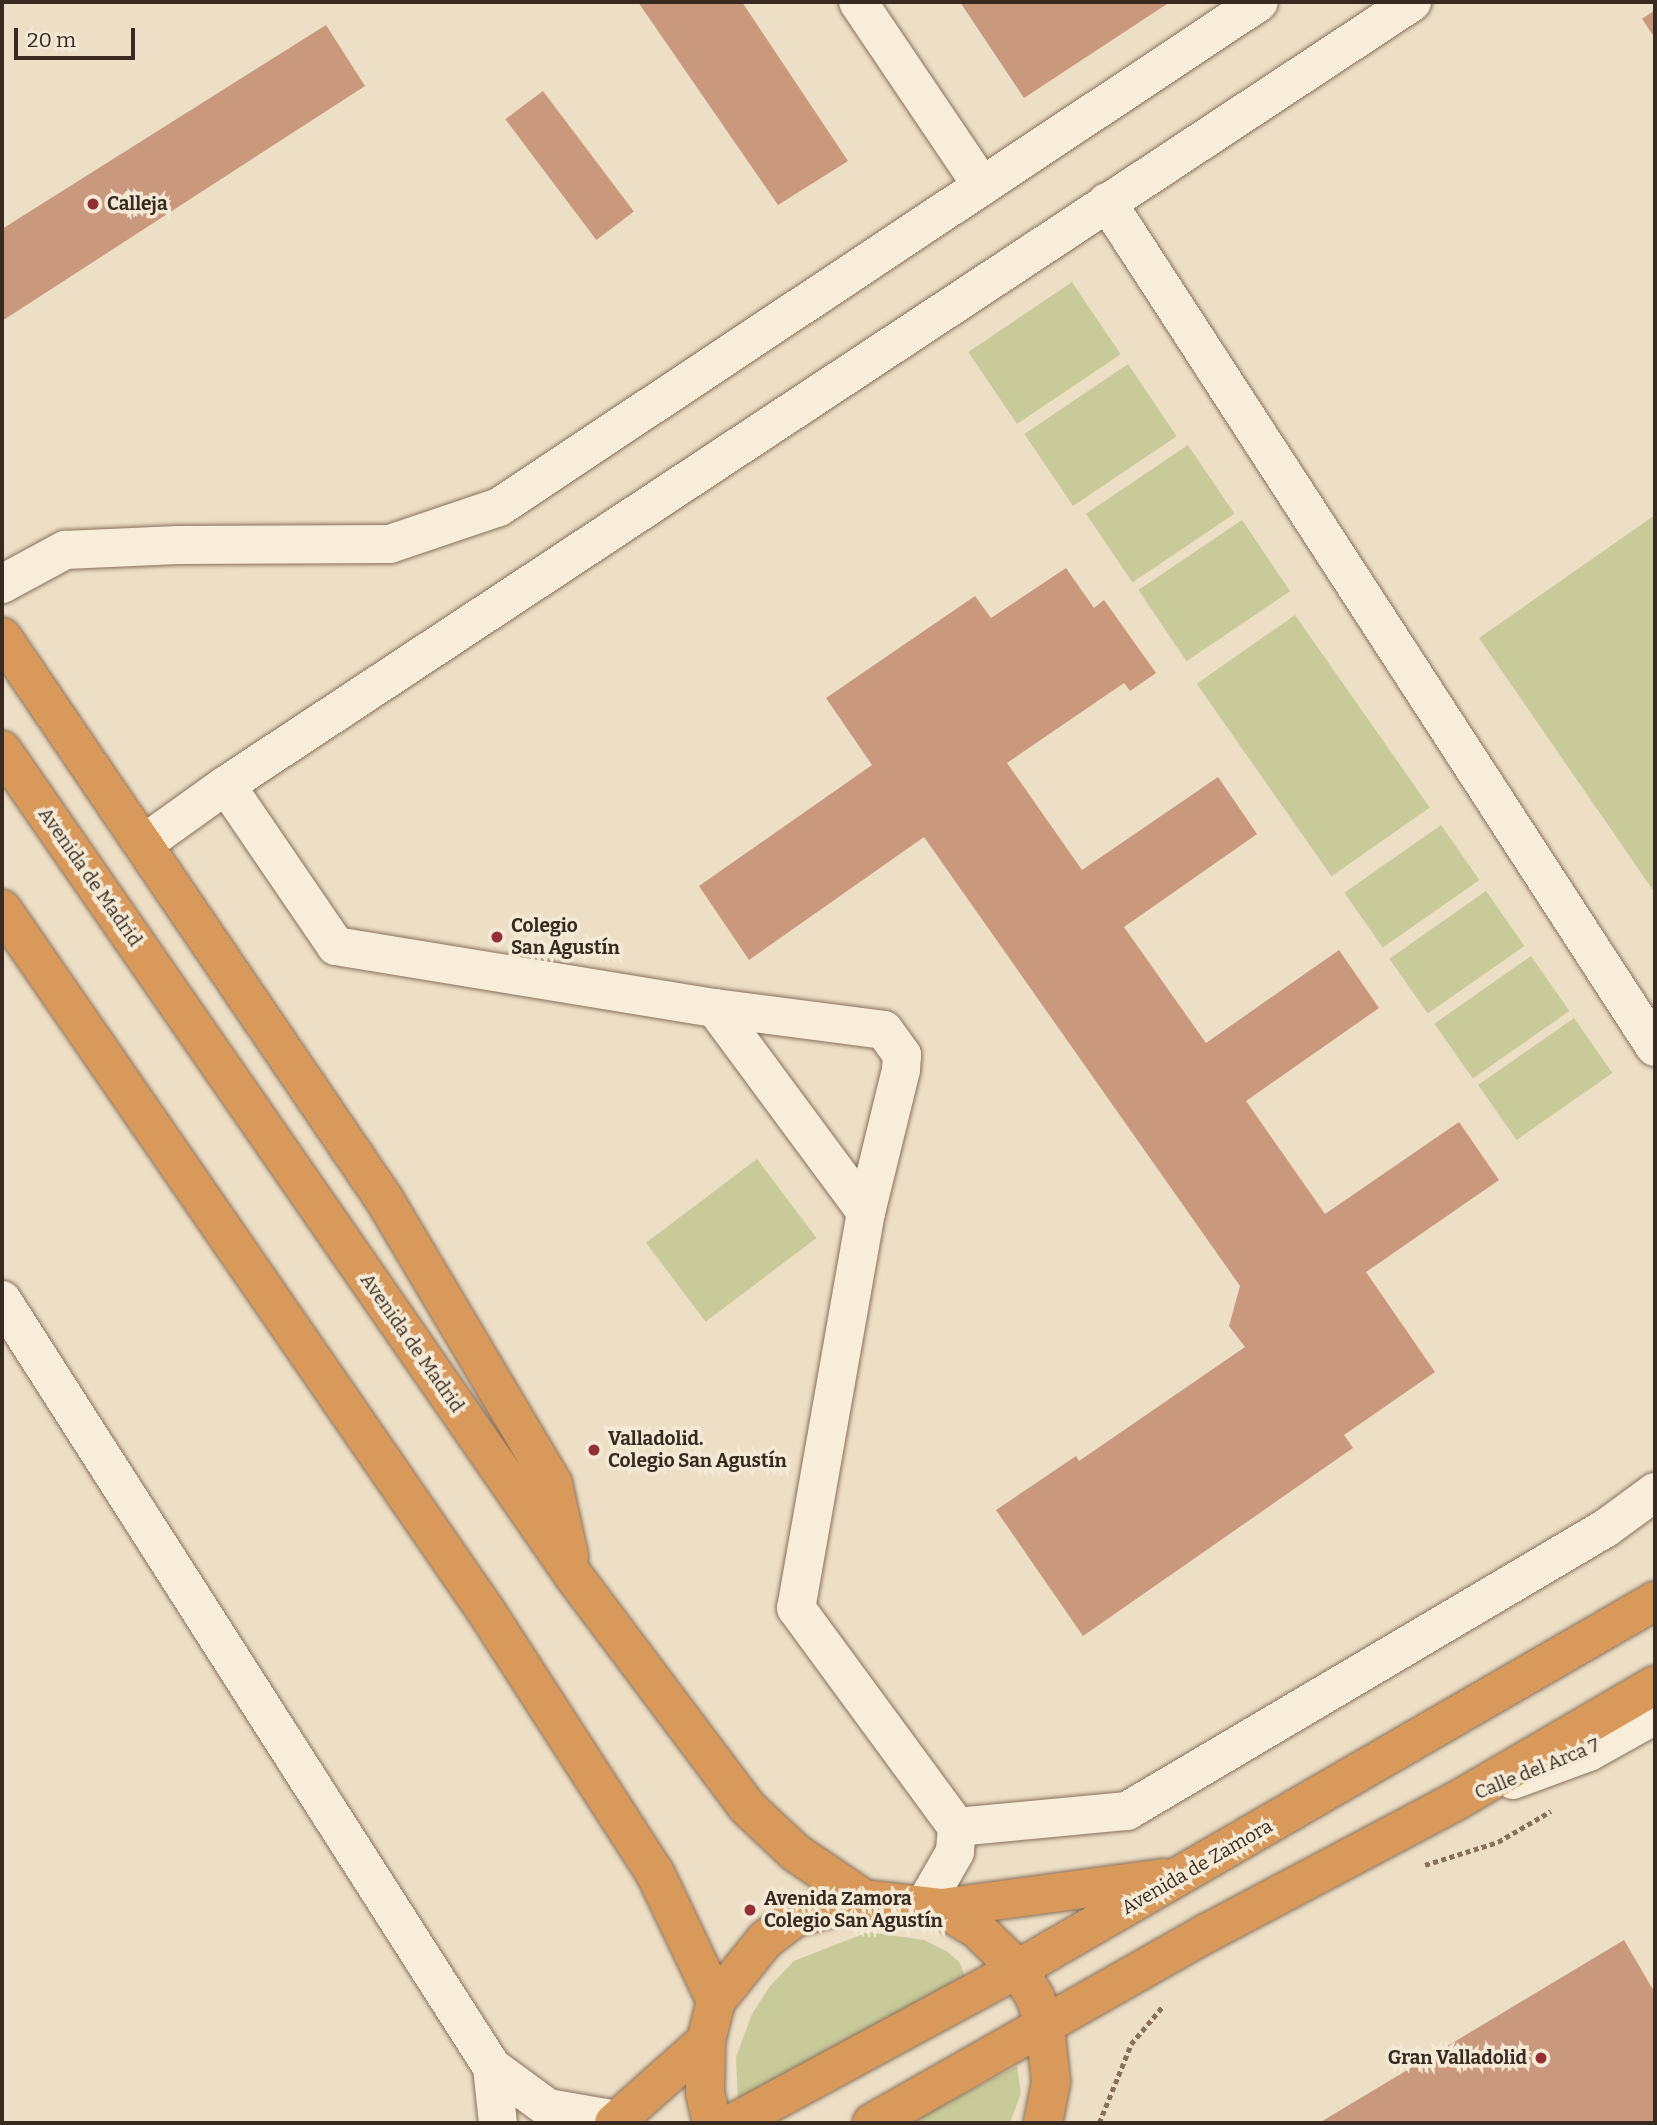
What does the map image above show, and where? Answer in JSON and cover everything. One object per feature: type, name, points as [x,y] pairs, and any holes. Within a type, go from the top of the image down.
[{"type":"highway","points":[[2,637],[145,843],[384,1199],[553,1484],[573,1575]]},
{"type":"highway","name":"Avenida de Madrid","points":[[2,750],[573,1575],[747,1807],[796,1853],[864,1899]]},
{"type":"highway","points":[[2,909],[486,1611],[654,1873],[716,2001]]},
{"type":"highway","name":"Avenida de Zamora","points":[[733,2123],[1018,1969],[1655,1601]]},
{"type":"highway","points":[[872,2123],[1207,1933],[1456,1801],[1655,1685]]},
{"type":"highway","points":[[712,2123],[705,2092],[706,2041],[716,2001],[765,1940],[794,1918],[864,1899],[933,1907],[1182,1876]]},
{"type":"highway","points":[[933,1907],[977,1929],[1018,1969],[1045,2026],[1051,2082],[1043,2123]]},
{"type":"highway","points":[[615,2121],[706,2041]]},
{"type":"street","points":[[858,2],[982,186]]},
{"type":"street","points":[[2,584],[65,550],[390,544],[499,507],[1259,2]]},
{"type":"street","points":[[145,843],[226,785],[1412,2]]},
{"type":"street","points":[[1107,202],[1655,1047]]},
{"type":"street","points":[[226,785],[336,946],[715,1008],[870,1027],[884,1030],[897,1044],[901,1070],[866,1212],[796,1608],[957,1827],[956,1852],[933,1907]]},
{"type":"street","points":[[715,1008],[866,1212]]},
{"type":"street","points":[[2,1300],[492,2067],[548,2108],[615,2121]]},
{"type":"street","points":[[957,1827],[1127,1811],[1606,1528],[1655,1492]]},
{"type":"street","name":"Calle del Arca 7","points":[[1456,1801],[1589,1752],[1655,1715]]},
{"type":"street","points":[[492,2067],[498,2123]]},
{"type":"path","points":[[1419,1867],[1499,1842],[1558,1807]]},
{"type":"path","points":[[1098,2123],[1131,2044],[1168,2000]]},
{"type":"green space","points":[[1072,282],[1121,354],[1017,424],[968,352]]},
{"type":"green space","points":[[1128,364],[1177,436],[1073,506],[1024,434]]},
{"type":"green space","points":[[1188,445],[1234,514],[1132,583],[1086,514]]},
{"type":"green space","points":[[1655,515],[1655,893],[1479,638]]},
{"type":"green space","points":[[1242,520],[1290,591],[1186,661],[1138,590]]},
{"type":"green space","points":[[1295,615],[1430,808],[1331,876],[1197,684]]},
{"type":"green space","points":[[1441,825],[1479,880],[1383,948],[1344,893]]},
{"type":"green space","points":[[1486,891],[1524,946],[1428,1014],[1389,959]]},
{"type":"green space","points":[[1531,956],[1569,1011],[1473,1079],[1434,1024]]},
{"type":"green space","points":[[1574,1018],[1612,1073],[1517,1140],[1478,1085]]},
{"type":"green space","points":[[757,1159],[817,1238],[706,1322],[646,1243]]},
{"type":"green space","points":[[868,1932],[924,1940],[948,1952],[960,1963],[965,1977],[738,2101],[736,2057],[752,2014],[770,1986],[794,1961]]},
{"type":"green space","points":[[1017,2066],[1021,2093],[1010,2123],[909,2123]]},
{"type":"building","points":[[638,2],[742,2],[848,161],[778,205]]},
{"type":"building","points":[[960,2],[1170,2],[1024,98]]},
{"type":"building","points":[[1655,10],[1655,38],[1642,19]]},
{"type":"building","points":[[326,25],[365,86],[2,321],[2,229]]},
{"type":"building","points":[[543,91],[634,212],[596,240],[505,119]]},
{"type":"building","points":[[1066,568],[1094,608],[1104,600],[1156,673],[1130,691],[1124,683],[1007,763],[1082,870],[1218,777],[1257,834],[1124,927],[1206,1043],[1339,950],[1379,1008],[1246,1101],[1325,1214],[1459,1122],[1499,1180],[1366,1272],[1435,1372],[1344,1435],[1353,1448],[1083,1636],[996,1510],[1076,1456],[1079,1461],[1245,1347],[1229,1326],[1240,1286],[924,837],[749,960],[699,886],[872,765],[826,698],[975,596],[991,618]]},
{"type":"building","name":"Gran Valladolid","points":[[1624,1940],[1655,1993],[1655,2123],[1319,2123]]},
{"type":"place","name":"Calleja","points":[[93,204]]},
{"type":"place","name":"Colegio San Agustín","points":[[497,937]]},
{"type":"place","name":"Valladolid. Colegio San Agustín","points":[[594,1450]]},
{"type":"place","name":"Avenida Zamora Colegio San Agustín","points":[[750,1910]]},
{"type":"place","name":"Gran Valladolid","points":[[1541,2058]]}]
